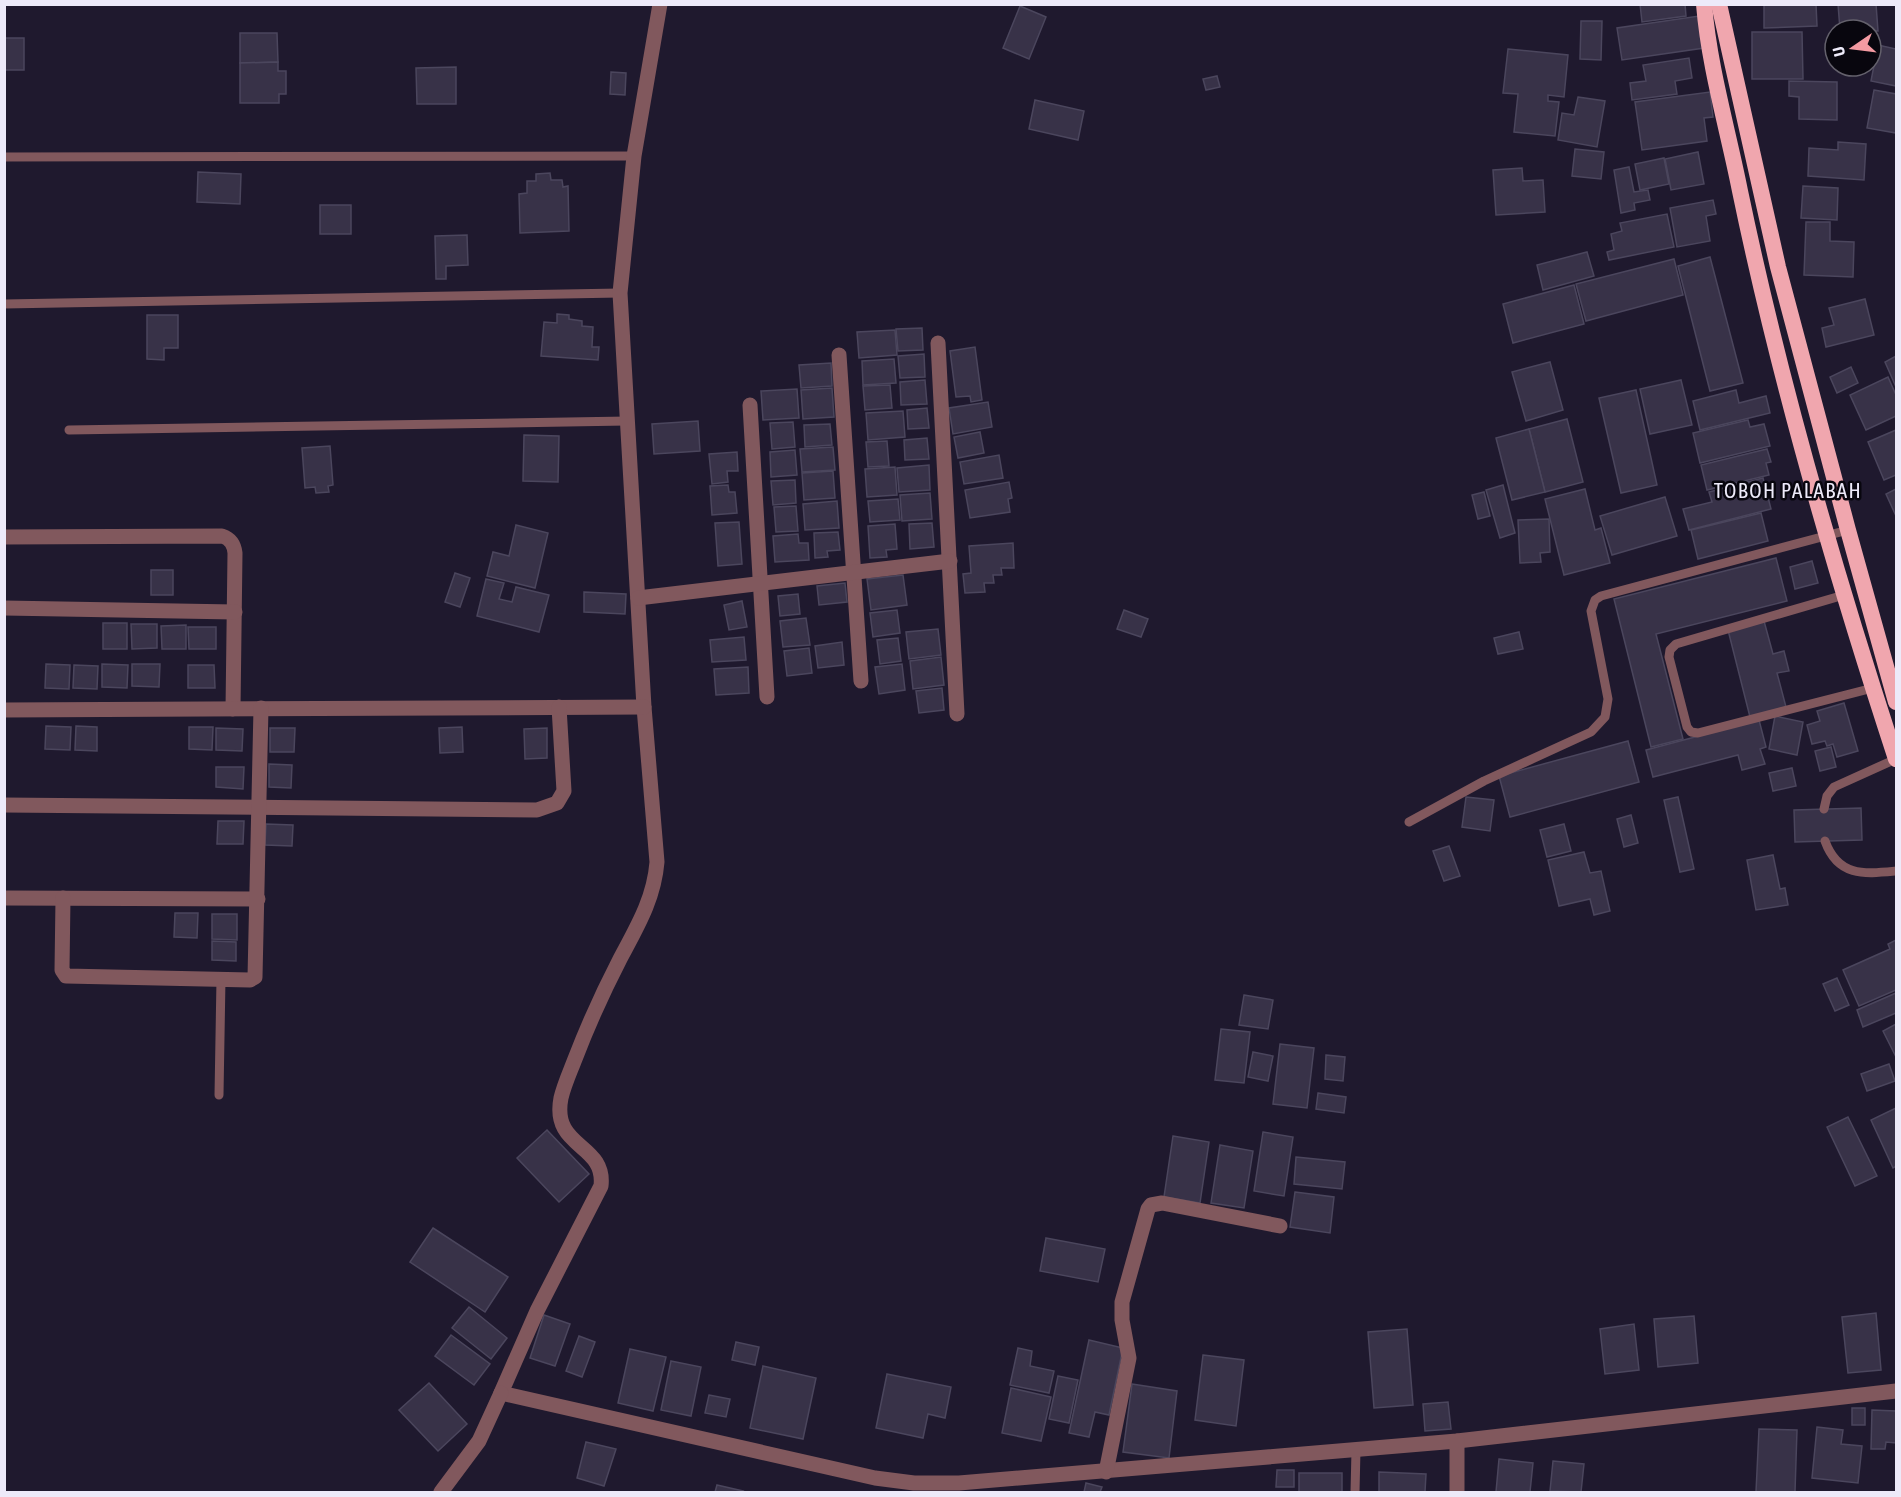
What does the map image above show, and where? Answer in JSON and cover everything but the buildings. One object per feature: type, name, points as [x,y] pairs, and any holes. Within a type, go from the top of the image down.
[{"type":"highway","points":[[1704,4],[1755,264],[1826,535],[1896,759]]},
{"type":"highway","points":[[1719,4],[1778,267],[1896,702]]},
{"type":"street","points":[[441,1492],[478,1441],[537,1311],[601,1186],[603,1174],[598,1162],[567,1134],[561,1124],[559,1110],[562,1095],[588,1025],[655,886],[657,862],[644,706],[620,292],[634,156],[660,4]]},
{"type":"street","points":[[939,343],[957,714]]},
{"type":"street","points":[[839,355],[861,681]]},
{"type":"street","points":[[750,405],[758,583],[767,697]]},
{"type":"street","points":[[4,537],[222,536],[229,539],[236,554],[233,709]]},
{"type":"street","points":[[638,598],[853,570],[950,561]]},
{"type":"street","points":[[4,608],[235,612]]},
{"type":"street","points":[[4,710],[644,706]]},
{"type":"street","points":[[4,804],[537,810],[557,803],[564,791],[558,707]]},
{"type":"street","points":[[63,898],[62,970],[66,976],[250,980],[255,977],[261,708]]},
{"type":"street","points":[[4,898],[258,899]]},
{"type":"street","points":[[1106,1472],[1129,1358],[1122,1320],[1122,1302],[1148,1209],[1151,1205],[1162,1203],[1280,1226]]},
{"type":"street","points":[[501,1393],[876,1478],[914,1483],[958,1483],[1457,1441],[1896,1391]]},
{"type":"street","points":[[1457,1441],[1457,1492]]},
{"type":"lane","points":[[4,157],[634,156]]},
{"type":"lane","points":[[4,303],[620,292]]},
{"type":"lane","points":[[69,430],[627,421]]},
{"type":"lane","points":[[1409,822],[1484,781],[1591,732],[1605,717],[1608,699],[1591,611],[1595,600],[1601,596],[1848,530]]},
{"type":"lane","points":[[1844,595],[1676,644],[1670,650],[1669,657],[1687,727],[1690,732],[1698,733],[1873,688]]},
{"type":"lane","points":[[1824,809],[1827,796],[1834,788],[1896,759]]},
{"type":"lane","points":[[1825,841],[1830,854],[1848,869],[1860,873],[1896,871]]},
{"type":"lane","points":[[219,1095],[221,979]]},
{"type":"lane","points":[[1355,1492],[1356,1450]]},
{"type":"district","name":"TOBOH PALABAH","points":[[1788,491]]}]
